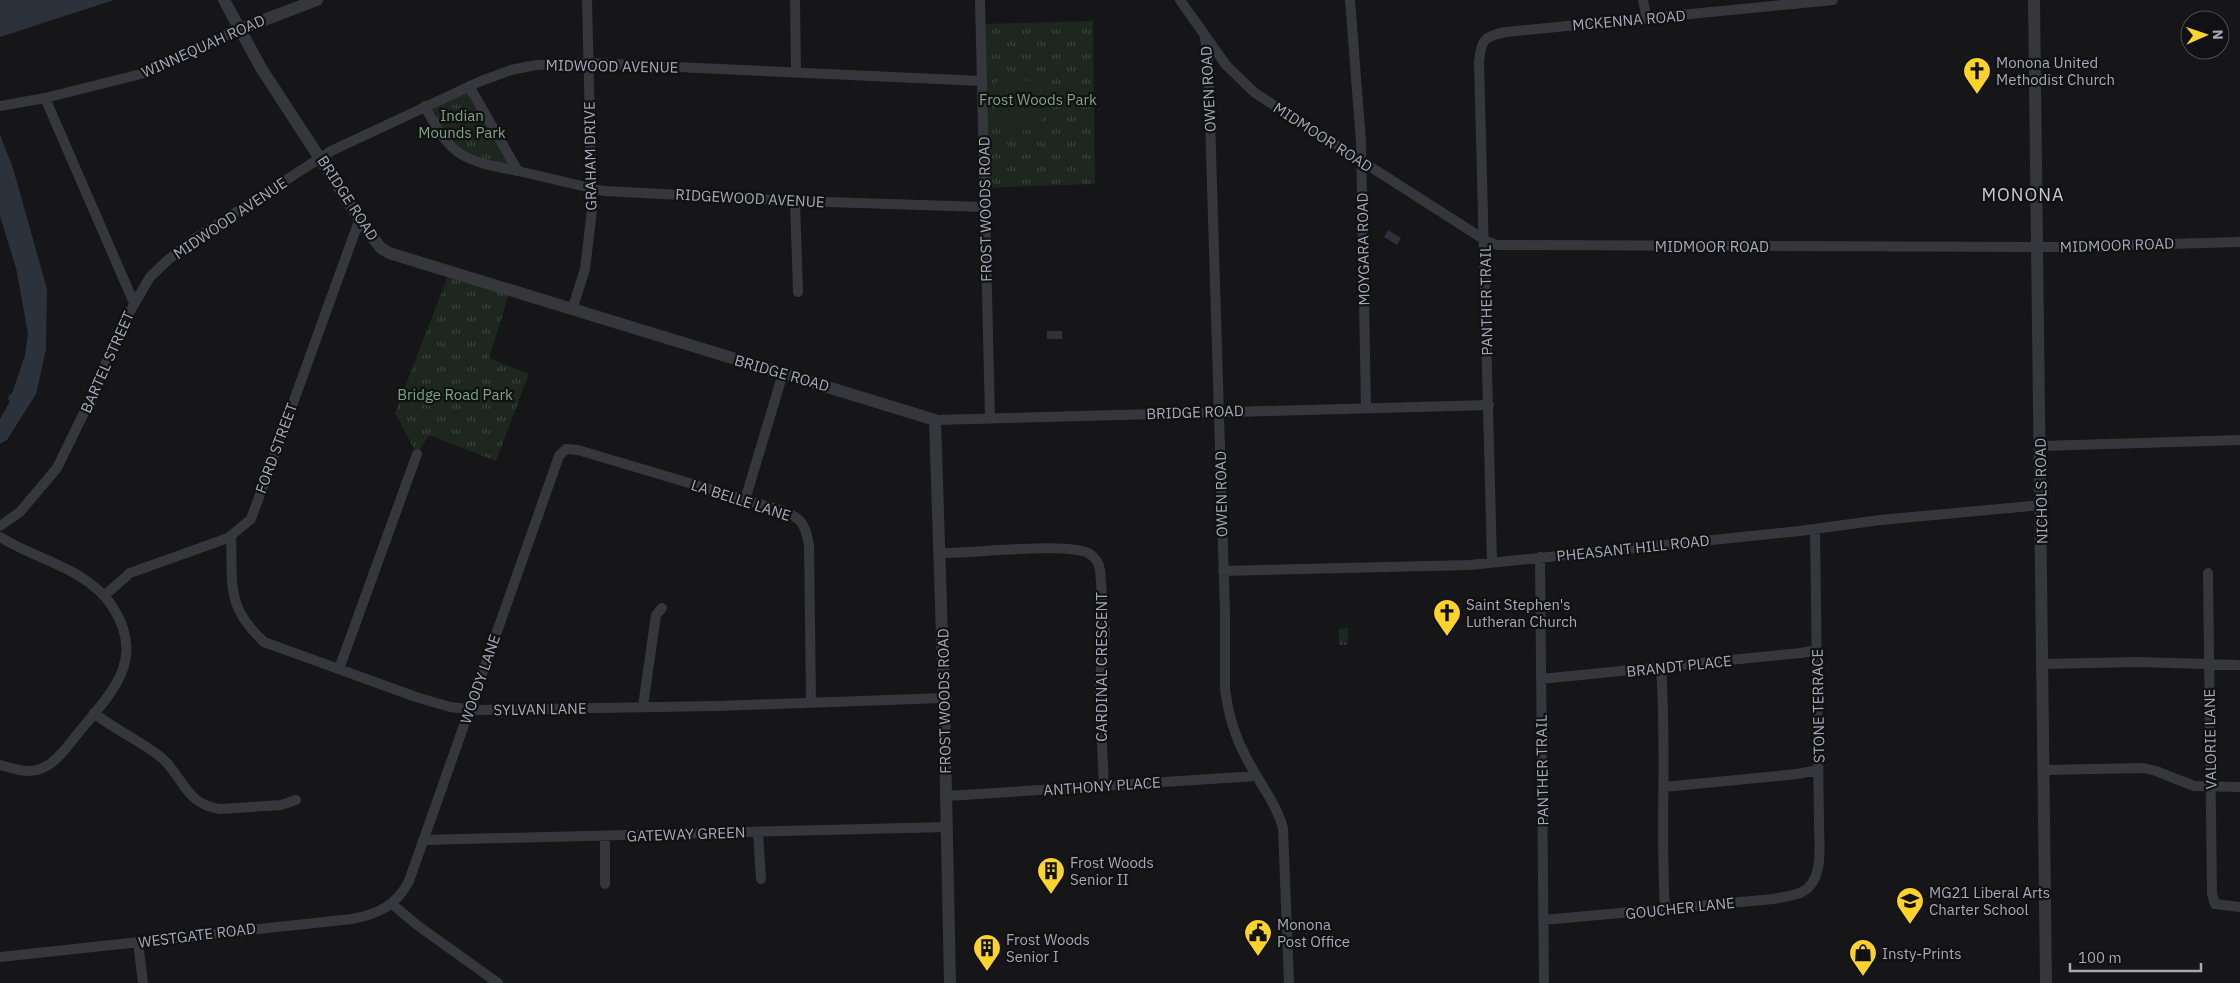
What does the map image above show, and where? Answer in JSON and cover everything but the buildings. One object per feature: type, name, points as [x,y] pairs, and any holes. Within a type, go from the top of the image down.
[{"type":"street","name":"BRIDGE ROAD","points":[[224,0],[261,68],[360,218],[381,248],[399,258],[935,420],[1488,405]]},
{"type":"street","name":"WINNEQUAH ROAD","points":[[0,106],[45,98],[141,74],[240,29],[316,0]]},
{"type":"street","name":"GRAHAM DRIVE","points":[[572,310],[585,269],[590,236],[592,189],[587,0]]},
{"type":"street","points":[[795,0],[796,72]]},
{"type":"street","name":"FROST WOODS ROAD","points":[[980,0],[990,418]]},
{"type":"street","name":"OWEN ROAD","points":[[1180,0],[1205,36],[1208,65],[1219,411],[1224,675],[1227,706],[1237,738],[1274,806],[1283,828],[1288,983]]},
{"type":"street","name":"MOYGARA ROAD","points":[[1350,0],[1361,160],[1366,408]]},
{"type":"street","points":[[1643,0],[1647,19]]},
{"type":"street","name":"MCKENNA ROAD","points":[[1486,39],[1494,34],[1506,32],[1833,0]]},
{"type":"street","name":"NICHOLS ROAD","points":[[2034,0],[2046,983]]},
{"type":"street","name":"MIDMOOR ROAD","points":[[1205,36],[1234,75],[1255,93],[1485,240],[1498,245],[2038,247],[2240,242]]},
{"type":"street","name":"PANTHER TRAIL","points":[[1486,39],[1480,50],[1479,62],[1492,562]]},
{"type":"street","name":"MIDWOOD AVENUE","points":[[134,303],[156,271],[196,238],[322,158],[350,142],[425,106],[511,70],[536,65],[589,63],[982,81]]},
{"type":"street","name":"MIDMOOR ROAD","points":[[1208,65],[1234,75]]},
{"type":"street","points":[[470,86],[518,171]]},
{"type":"street","name":"BARTEL STREET","points":[[0,526],[20,512],[61,462],[96,388],[118,332],[134,303],[45,98]]},
{"type":"street","name":"RIDGEWOOD AVENUE","points":[[425,106],[442,138],[458,154],[483,164],[592,189],[795,201],[984,207]]},
{"type":"street","points":[[795,201],[798,292]]},
{"type":"street","name":"FORD STREET","points":[[104,596],[130,573],[232,536],[251,519],[360,218]]},
{"type":"street","points":[[745,500],[783,374]]},
{"type":"street","name":"FROST WOODS ROAD","points":[[935,420],[948,827],[950,983]]},
{"type":"street","points":[[2040,446],[2240,440]]},
{"type":"street","name":"LA BELLE LANE","points":[[563,452],[566,448],[578,450],[794,515],[805,528],[809,545],[812,701]]},
{"type":"street","name":"WOODY LANE","points":[[392,904],[406,887],[559,456],[563,452]]},
{"type":"street","points":[[339,669],[418,454]]},
{"type":"street","name":"PHEASANT HILL ROAD","points":[[1223,571],[1492,562],[1815,529],[1880,520],[2041,505]]},
{"type":"street","name":"STONE TERRACE","points":[[1812,881],[1817,873],[1819,861],[1815,529]]},
{"type":"street","name":"SYLVAN LANE","points":[[232,536],[235,604],[245,623],[264,642],[416,697],[450,707],[470,710],[717,706],[812,701],[944,698]]},
{"type":"street","points":[[0,537],[91,582],[112,605],[121,625],[126,646],[122,674],[114,689],[55,761],[37,770],[16,770],[0,765]]},
{"type":"street","name":"CARDINAL CRESCENT","points":[[940,553],[1066,548],[1091,554],[1098,562],[1105,634],[1099,686],[1104,785]]},
{"type":"street","name":"PANTHER TRAIL","points":[[1540,557],[1544,983]]},
{"type":"street","name":"VALORIE LANE","points":[[2208,573],[2212,894],[2215,904],[2240,907]]},
{"type":"street","points":[[643,706],[656,615],[662,608]]},
{"type":"street","name":"BRANDT PLACE","points":[[1541,679],[1817,650]]},
{"type":"street","points":[[2043,664],[2138,662],[2240,665]]},
{"type":"street","points":[[1660,667],[1664,787],[1663,867],[1665,909]]},
{"type":"street","points":[[94,713],[162,758],[191,796],[206,806],[220,809],[238,808],[281,805],[296,800]]},
{"type":"street","points":[[2044,770],[2143,768],[2194,786],[2210,788],[2240,787]]},
{"type":"street","points":[[1664,787],[1798,774],[1818,770]]},
{"type":"street","name":"ANTHONY PLACE","points":[[947,796],[1257,776]]},
{"type":"street","name":"GATEWAY GREEN","points":[[423,840],[948,827]]},
{"type":"street","points":[[758,832],[761,879]]},
{"type":"street","points":[[605,836],[605,884]]},
{"type":"street","name":"GOUCHER LANE","points":[[1543,920],[1773,899],[1801,893],[1812,881]]},
{"type":"street","points":[[392,904],[417,925],[498,983]]},
{"type":"street","name":"WESTGATE ROAD","points":[[0,957],[352,919],[381,912],[392,904]]},
{"type":"street","points":[[138,942],[143,983]]},
{"type":"green space","name":"Frost Woods Park","points":[[1093,21],[1095,184],[984,188],[980,24]]},
{"type":"green space","points":[[998,80],[1039,81],[1046,93],[1048,104],[1045,114],[1036,126],[1017,132],[1003,129],[996,125],[995,84]]},
{"type":"green space","name":"Indian Mounds Park","points":[[469,86],[518,171],[458,154],[425,106]]},
{"type":"green space","name":"Bridge Road Park","points":[[449,273],[510,291],[489,358],[529,374],[496,461],[429,435],[417,454],[395,413]]},
{"type":"green space","points":[[1348,628],[1348,645],[1339,645],[1339,629]]},
{"type":"shaded area","points":[[0,0],[114,0],[0,37]]},
{"type":"shaded area","points":[[0,135],[13,168],[47,289],[46,349],[36,394],[7,440],[0,444],[0,419],[10,401],[8,399],[9,395],[12,393],[25,356],[28,333],[16,268],[0,216]]},
{"type":"shaded area","points":[[1388,230],[1401,238],[1397,245],[1384,237]]},
{"type":"shaded area","points":[[1047,331],[1062,331],[1062,339],[1047,339]]},
{"type":"place","name":"Monona United Methodist Church","points":[[1977,95]]},
{"type":"place","name":"Saint Stephen's Lutheran Church","points":[[1447,637]]},
{"type":"place","name":"Frost Woods Senior II","points":[[1051,895]]},
{"type":"place","name":"MG21 Liberal Arts Charter School","points":[[1910,925]]},
{"type":"place","name":"Monona Post Office","points":[[1258,957]]},
{"type":"place","name":"Frost Woods Senior I","points":[[987,972]]},
{"type":"place","name":"Insty-Prints","points":[[1863,977]]},
{"type":"district","name":"MONONA","points":[[2023,194]]}]
